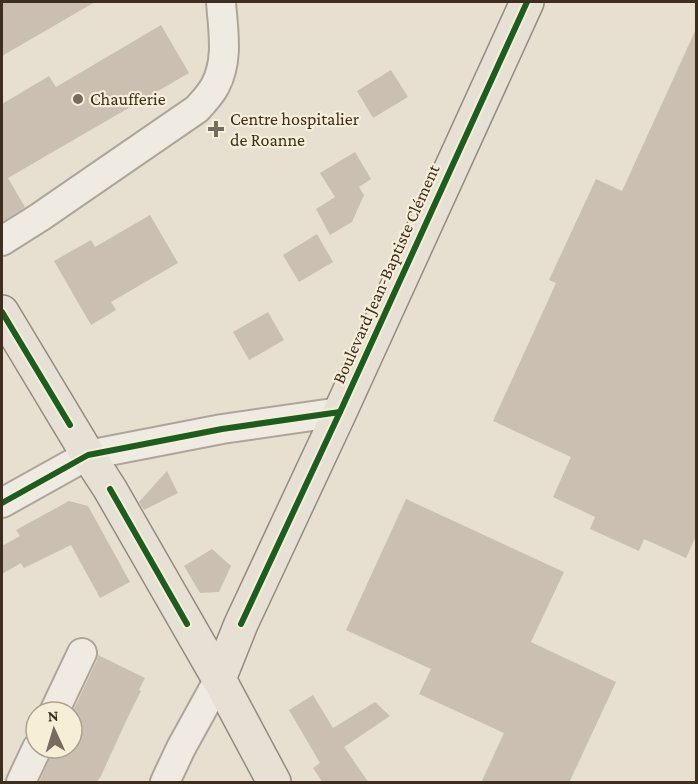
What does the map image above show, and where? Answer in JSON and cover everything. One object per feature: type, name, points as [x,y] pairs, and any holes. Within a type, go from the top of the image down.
[{"type":"main road","name":"Boulevard Jean-Baptiste Clément","points":[[219,679],[241,624],[527,2]]},
{"type":"main road","points":[[2,312],[110,489],[219,679],[274,783]]},
{"type":"street","points":[[3,240],[197,109],[214,88],[222,68],[224,49],[221,2]]},
{"type":"street","points":[[2,503],[88,455],[222,429],[340,412]]},
{"type":"street","points":[[60,700],[82,653]]},
{"type":"street","name":"Boulevard Jean-Baptiste Clément","points":[[165,783],[181,748],[219,679]]},
{"type":"street","points":[[21,783],[32,760]]},
{"type":"building","points":[[2,2],[95,2],[2,56]]},
{"type":"building","name":"Chaufferie","points":[[161,25],[189,73],[8,178],[25,207],[2,222],[2,104],[49,76],[56,87]]},
{"type":"building","points":[[696,29],[696,536],[686,558],[644,539],[639,551],[590,529],[595,517],[553,497],[571,457],[493,421],[556,283],[549,280],[596,179],[622,191]]},
{"type":"building","points":[[391,70],[408,97],[373,118],[357,91]]},
{"type":"building","points":[[355,152],[371,179],[359,187],[364,195],[352,222],[330,235],[316,209],[335,197],[320,173]]},
{"type":"building","points":[[150,215],[178,263],[111,302],[116,310],[91,325],[54,261],[91,240],[95,247]]},
{"type":"building","points":[[317,234],[333,262],[299,282],[283,255]]},
{"type":"building","points":[[268,312],[284,340],[249,360],[233,332]]},
{"type":"building","points":[[167,471],[178,493],[144,510],[139,502]]},
{"type":"building","points":[[406,499],[564,572],[531,642],[616,682],[569,783],[481,783],[504,733],[419,694],[431,669],[346,630]]},
{"type":"building","points":[[69,501],[88,506],[130,582],[100,598],[71,545],[24,568],[21,563],[2,574],[2,546],[20,536],[16,530]]},
{"type":"building","points":[[212,549],[231,566],[219,592],[200,593],[184,566]]},
{"type":"building","points":[[98,655],[145,678],[100,778],[97,783],[39,783],[49,760],[84,760],[84,700],[78,700]]},
{"type":"building","points":[[313,695],[333,728],[375,702],[390,716],[344,747],[369,783],[323,783],[313,768],[320,763],[289,710]]},
{"type":"cycle path","points":[[241,624],[527,2]]},
{"type":"cycle path","points":[[2,312],[70,425]]},
{"type":"cycle path","points":[[2,503],[88,455],[222,429],[340,412]]},
{"type":"cycle path","points":[[110,489],[187,624]]},
{"type":"place","name":"Chaufferie","points":[[78,99]]},
{"type":"place","name":"Centre hospitalier de Roanne","points":[[216,129]]}]
